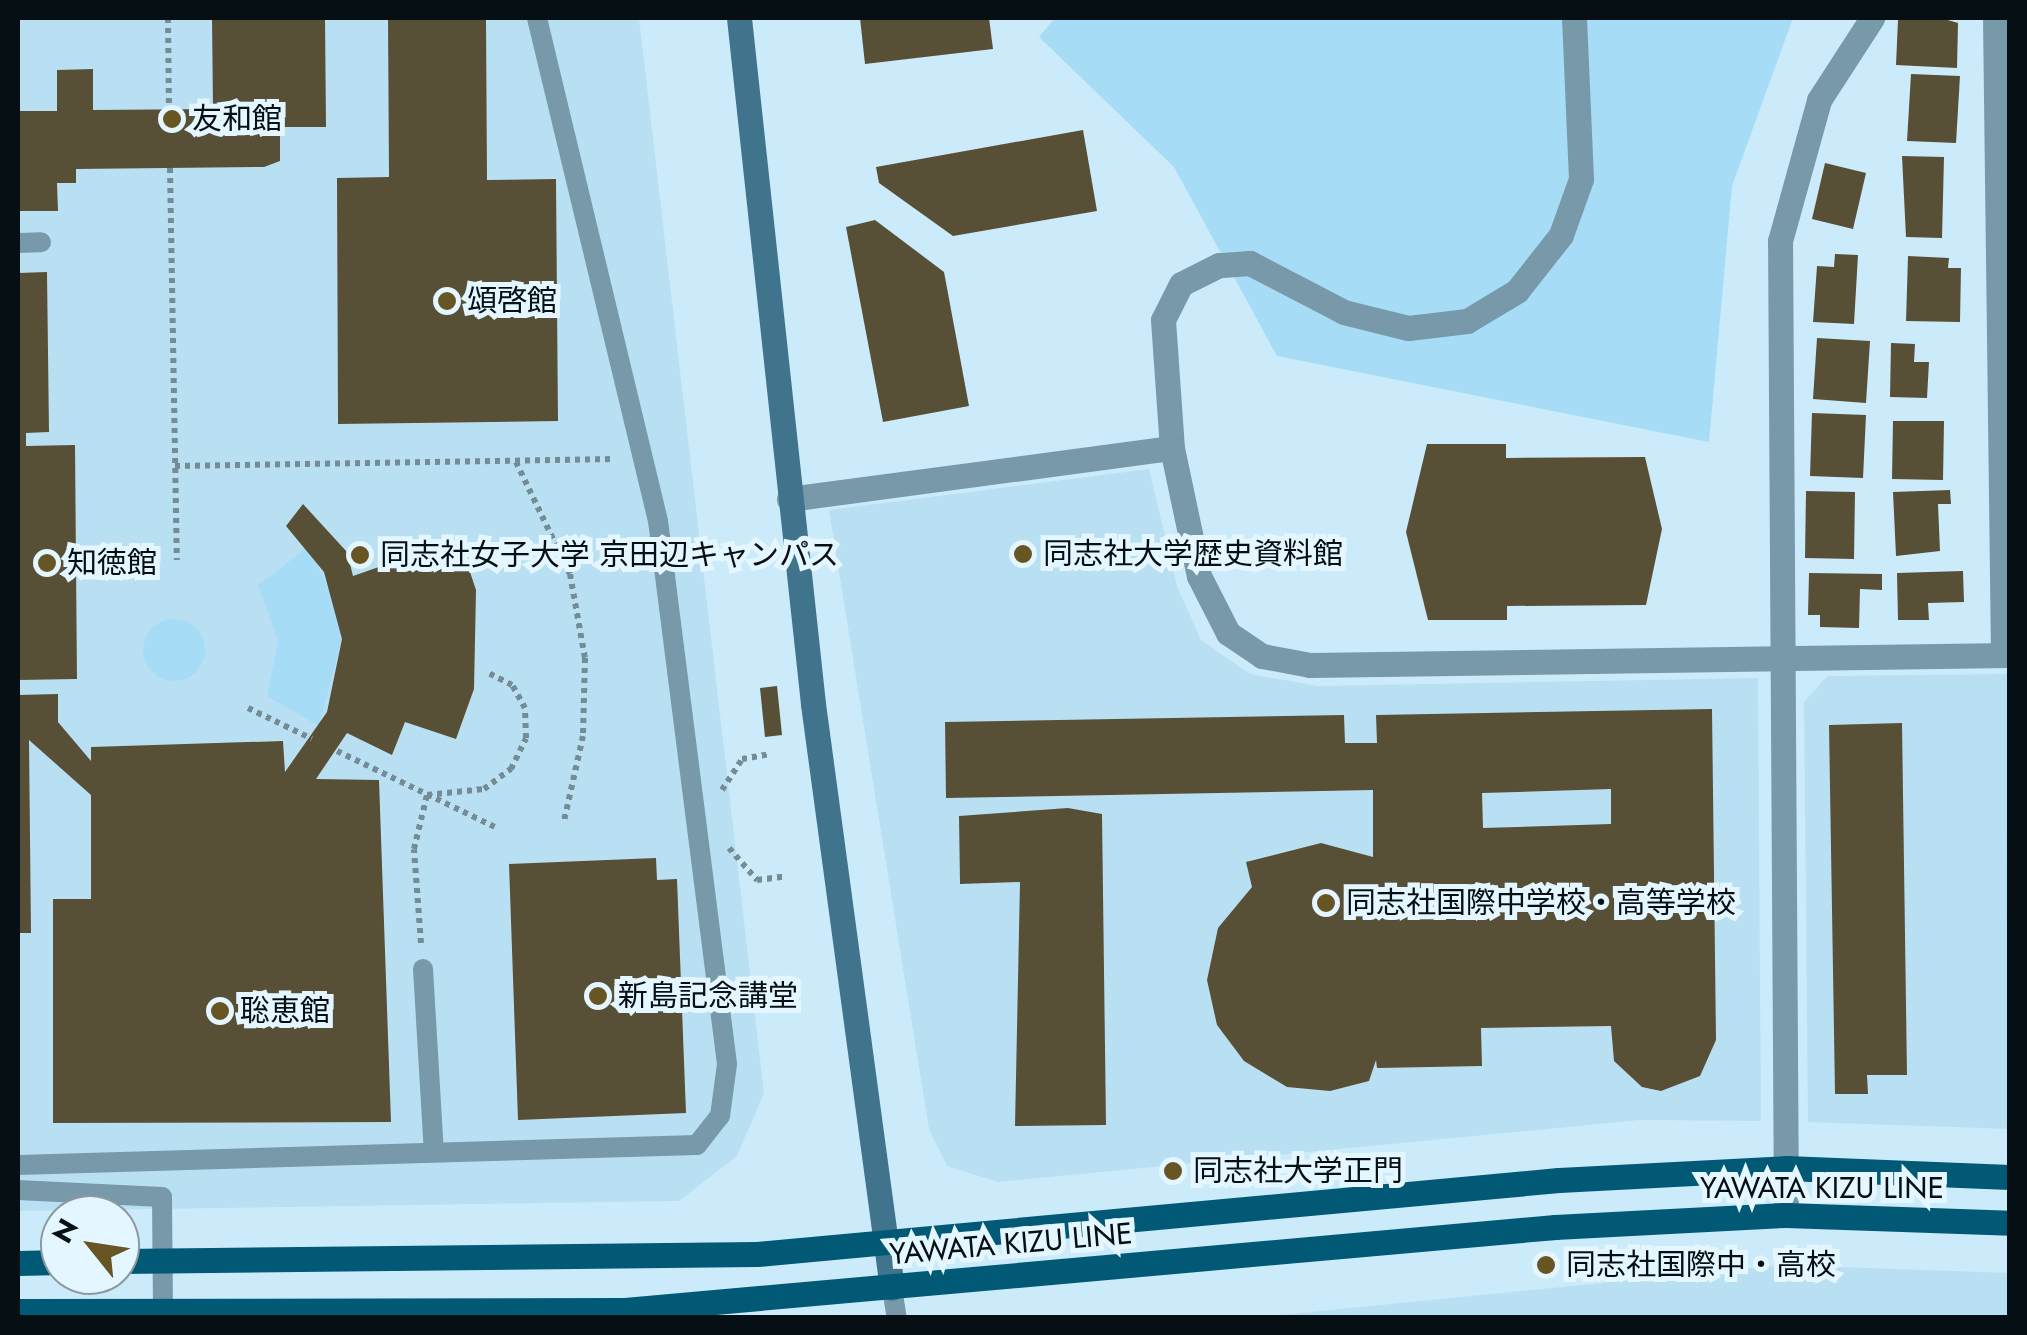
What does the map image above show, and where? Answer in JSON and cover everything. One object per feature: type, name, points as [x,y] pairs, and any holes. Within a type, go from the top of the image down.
[{"type":"main road","name":"YAWATA KIZU LINE","points":[[140,1261],[886,1245],[1559,1180],[1786,1168],[2010,1177]]},
{"type":"main road","name":"YAWATA KIZU LINE","points":[[18,1311],[624,1310],[1555,1227],[1786,1215],[2010,1222]]},
{"type":"street","points":[[739,18],[788,499],[892,1288]]},
{"type":"street","points":[[1574,18],[1581,179],[1561,234],[1517,290],[1467,321],[1408,328],[1344,312],[1250,263],[1219,265],[1181,284],[1163,320],[1172,448],[1199,576],[1228,633],[1262,656],[1310,665],[2006,655],[2004,347],[1995,18]]},
{"type":"street","points":[[1786,1215],[1780,241],[1819,100],[1872,18]]},
{"type":"street","points":[[788,499],[1172,448]]},
{"type":"lane","points":[[18,1166],[697,1145],[720,1116],[728,1064],[701,838],[642,459],[537,18]]},
{"type":"lane","points":[[18,243],[41,242]]},
{"type":"lane","points":[[423,969],[434,1152]]},
{"type":"lane","points":[[18,1190],[162,1196],[163,1313]]},
{"type":"lane","points":[[892,1288],[897,1318]]},
{"type":"path","points":[[168,18],[169,110]]},
{"type":"path","points":[[170,168],[177,560]]},
{"type":"path","points":[[176,466],[642,459]]},
{"type":"path","points":[[515,461],[570,574],[585,658],[584,736],[564,821]]},
{"type":"path","points":[[427,795],[462,796],[511,769],[526,738],[525,708],[512,685],[486,672]]},
{"type":"path","points":[[248,708],[312,739]]},
{"type":"path","points":[[337,751],[494,827]]},
{"type":"path","points":[[712,805],[742,758],[769,754]]},
{"type":"path","points":[[423,969],[414,849],[427,795]]},
{"type":"path","points":[[724,843],[757,880],[783,877]]},
{"type":"shaded area","name":"同志社女子大学 京田辺キャンパス","points":[[18,18],[639,18],[764,1093],[737,1156],[679,1201],[140,1209],[140,1195],[40,1195],[40,1211],[18,1211]]},
{"type":"shaded area","points":[[1055,18],[1793,18],[1732,186],[1709,442],[1277,356],[1174,167],[1039,37]]},
{"type":"shaded area","name":"同志社国際中学校・高等学校","points":[[1149,469],[1177,586],[1201,640],[1250,674],[1318,686],[1758,678],[1761,1121],[1640,1120],[998,1182],[947,1166],[929,1129],[829,510]]},
{"type":"shaded area","points":[[308,547],[336,602],[342,639],[319,726],[267,696],[278,641],[258,585]]},
{"type":"shaded area","points":[[174,619],[196,628],[205,650],[196,672],[174,681],[152,672],[143,650],[152,628]]},
{"type":"shaded area","name":"同志社国際中学校・高等学校","points":[[2009,674],[2009,1129],[1808,1122],[1804,702],[1827,676]]},
{"type":"shaded area","points":[[2008,702],[2009,918],[2006,918]]},
{"type":"shaded area","points":[[1784,1265],[2009,1273],[2009,1317],[1259,1317]]},
{"type":"building","name":"友和館","points":[[212,18],[325,18],[326,127],[280,127],[280,161],[264,167],[76,169],[76,183],[57,183],[58,211],[18,211],[18,111],[57,111],[57,70],[93,69],[93,110],[213,109]]},
{"type":"building","name":"頌啓館","points":[[388,18],[486,18],[487,180],[556,179],[558,421],[338,424],[337,178],[389,177]]},
{"type":"building","points":[[860,18],[989,18],[993,49],[865,64]]},
{"type":"building","points":[[1941,18],[1958,23],[1957,68],[1896,65],[1898,20]]},
{"type":"building","points":[[1911,74],[1960,76],[1956,143],[1907,141]]},
{"type":"building","points":[[1083,130],[1097,211],[953,236],[879,183],[876,167]]},
{"type":"building","points":[[1902,156],[1944,157],[1942,238],[1906,237]]},
{"type":"building","points":[[1825,163],[1866,173],[1853,229],[1812,219]]},
{"type":"building","points":[[875,220],[944,272],[969,406],[883,422],[846,227]]},
{"type":"building","points":[[1835,254],[1858,255],[1854,324],[1813,322],[1817,266],[1834,267]]},
{"type":"building","points":[[1908,256],[1949,258],[1948,268],[1961,268],[1960,322],[1906,321]]},
{"type":"building","name":"知徳館","points":[[47,272],[49,432],[26,433],[26,446],[75,445],[77,679],[18,680],[18,273]]},
{"type":"building","points":[[1817,338],[1870,341],[1866,403],[1813,399]]},
{"type":"building","points":[[1891,343],[1915,344],[1914,362],[1929,362],[1927,398],[1890,397]]},
{"type":"building","points":[[1812,413],[1866,415],[1863,478],[1810,476]]},
{"type":"building","points":[[1893,421],[1944,421],[1943,480],[1892,479]]},
{"type":"building","points":[[1427,444],[1506,444],[1506,458],[1645,457],[1662,529],[1646,605],[1507,606],[1507,620],[1428,620],[1406,532]]},
{"type":"building","points":[[1950,490],[1951,504],[1938,504],[1940,551],[1896,556],[1893,492]]},
{"type":"building","points":[[1806,491],[1855,492],[1854,559],[1805,558]]},
{"type":"building","name":"聡恵館","points":[[303,504],[347,552],[353,576],[459,539],[476,590],[474,689],[456,739],[405,722],[392,755],[347,733],[316,779],[379,780],[391,1122],[53,1123],[53,899],[91,899],[91,795],[29,740],[31,933],[18,933],[18,695],[58,694],[58,722],[91,761],[91,747],[283,741],[285,772],[327,712],[342,639],[324,572],[286,526]]},
{"type":"building","points":[[1963,571],[1964,602],[1928,603],[1929,620],[1898,620],[1897,573]]},
{"type":"building","points":[[1809,573],[1882,574],[1882,590],[1860,589],[1859,628],[1820,627],[1820,615],[1808,615]]},
{"type":"building","points":[[777,686],[782,735],[765,737],[760,688]]},
{"type":"building","points":[[1712,709],[1716,1040],[1700,1076],[1661,1091],[1642,1087],[1614,1061],[1611,1026],[1481,1028],[1482,1066],[1377,1068],[1376,1060],[1369,1081],[1330,1091],[1287,1087],[1244,1061],[1217,1025],[1207,980],[1218,928],[1252,887],[1246,862],[1321,843],[1373,857],[1373,790],[946,798],[945,722],[1344,715],[1345,743],[1377,743],[1376,715]],"holes":[[[1611,789],[1611,824],[1483,828],[1482,793]]]},
{"type":"building","points":[[1902,723],[1907,1075],[1867,1075],[1868,1094],[1835,1094],[1829,725]]},
{"type":"building","points":[[1068,808],[1102,814],[1106,1125],[1015,1126],[1020,882],[960,884],[959,816]]},
{"type":"building","name":"新島記念講堂","points":[[656,858],[657,880],[677,879],[686,1113],[518,1120],[509,864]]},
{"type":"place","name":"友和館","points":[[172,119]]},
{"type":"place","name":"頌啓館","points":[[447,301]]},
{"type":"place","name":"同志社大学歴史資料館","points":[[1023,554]]},
{"type":"place","name":"同志社女子大学 京田辺キャンパス","points":[[360,555]]},
{"type":"place","name":"知徳館","points":[[47,563]]},
{"type":"place","name":"同志社国際中学校・高等学校","points":[[1326,903]]},
{"type":"place","name":"新島記念講堂","points":[[598,996]]},
{"type":"place","name":"聡恵館","points":[[220,1011]]},
{"type":"place","name":"同志社大学正門","points":[[1173,1171]]},
{"type":"place","name":"同志社国際中・高校","points":[[1546,1265]]}]
